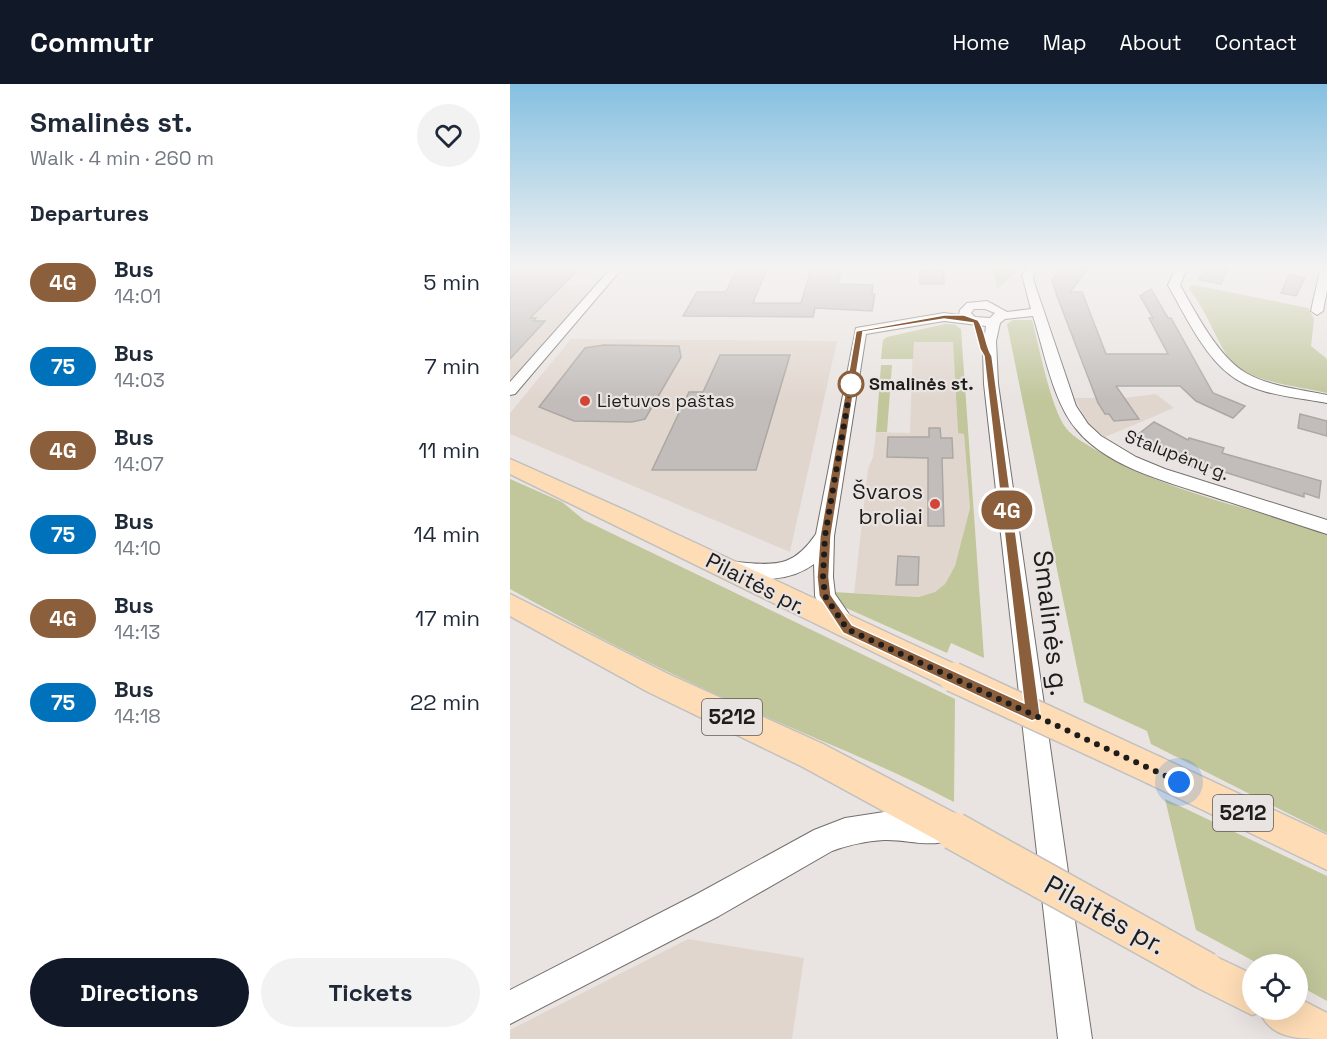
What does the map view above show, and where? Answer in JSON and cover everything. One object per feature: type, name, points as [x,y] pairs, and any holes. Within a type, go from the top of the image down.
[{"type":"main road","name":"Pilaitės pr.","points":[[510,466],[726,568],[847,629],[1158,772],[1327,853]]},
{"type":"main road","name":"Pilaitės pr.","points":[[510,604],[648,678],[812,755],[1242,990]]},
{"type":"main road","points":[[1298,1020],[1327,1035]]},
{"type":"street","points":[[510,391],[580,311]]},
{"type":"street","points":[[847,629],[825,596],[823,577],[825,536],[860,331],[953,311]]},
{"type":"street","name":"Smalinės g.","points":[[966,311],[964,313],[973,320],[988,356],[1076,1039]]},
{"type":"street","points":[[994,311],[998,315]]},
{"type":"street","points":[[1190,311],[1220,357],[1234,372],[1252,381],[1327,399]]},
{"type":"street","points":[[921,319],[949,317],[973,320],[998,315],[1038,312]]},
{"type":"street","name":"Stalupėnų g.","points":[[1038,312],[1069,406],[1082,427],[1095,439],[1130,461],[1159,472],[1327,527]]},
{"type":"street","name":"Smalinės g.","points":[[988,356],[991,349],[990,327],[998,315]]},
{"type":"street","points":[[726,568],[775,571],[788,569],[806,561],[825,536]]},
{"type":"street","points":[[510,1008],[708,905],[824,840],[845,832],[884,826],[954,831]]},
{"type":"shaded area","points":[[510,311],[573,311],[510,382]]},
{"type":"shaded area","points":[[571,339],[837,341],[790,552],[510,434],[510,413]]},
{"type":"shaded area","points":[[913,342],[953,342],[958,433],[964,433],[970,509],[955,566],[945,584],[935,592],[919,597],[854,593],[868,469],[873,457],[876,432],[910,433]]},
{"type":"shaded area","points":[[1156,394],[1174,408],[1105,437],[1087,423],[1075,398],[1123,398]]},
{"type":"shaded area","points":[[688,939],[804,958],[792,1039],[510,1039],[510,1030]]},
{"type":"green space","points":[[1203,311],[1309,311],[1314,319],[1311,346],[1327,359],[1327,393],[1286,385],[1244,371],[1226,354]]},
{"type":"green space","points":[[1013,320],[1032,320],[1055,407],[1066,428],[1080,440],[1122,464],[1179,488],[1327,532],[1327,833],[1151,744],[1147,731],[1084,702],[1007,324]]},
{"type":"green space","points":[[954,324],[961,329],[984,658],[951,643],[947,653],[844,607],[833,592],[919,597],[935,592],[945,584],[955,566],[970,508],[964,434],[958,433],[953,342],[914,342],[913,359],[881,359],[883,340],[887,337]]},
{"type":"green space","points":[[881,365],[892,365],[887,432],[876,432]]},
{"type":"green space","points":[[510,479],[562,502],[584,520],[955,699],[954,802],[895,773],[687,681],[510,589]]},
{"type":"green space","points":[[1165,799],[1327,876],[1327,1001],[1308,991],[1308,954],[1242,955],[1196,930]]},
{"type":"building","points":[[510,311],[537,311],[530,318],[536,318],[533,321],[545,321],[510,359]]},
{"type":"building","points":[[686,311],[814,311],[813,317],[683,316]]},
{"type":"building","points":[[1063,311],[1089,311],[1106,354],[1168,354],[1149,318],[1153,318],[1149,311],[1164,311],[1168,318],[1171,318],[1213,393],[1245,406],[1233,418],[1196,401],[1180,386],[1116,386],[1139,419],[1114,421],[1109,414],[1105,414],[1098,403]]},
{"type":"building","points":[[604,345],[679,346],[681,357],[645,419],[632,422],[574,421],[539,407],[585,348]]},
{"type":"building","points":[[720,355],[790,355],[756,470],[652,470],[689,392],[703,392]]},
{"type":"building","points":[[1300,414],[1327,421],[1327,436],[1298,428]]},
{"type":"building","points":[[1154,422],[1188,440],[1189,438],[1224,448],[1222,453],[1321,481],[1319,498],[1304,493],[1304,497],[1205,466],[1204,471],[1190,466],[1192,460],[1166,452],[1163,454],[1142,443],[1144,442],[1136,436]]},
{"type":"building","points":[[929,428],[940,428],[941,438],[952,438],[953,458],[942,458],[944,526],[928,526],[928,458],[887,457],[888,437],[929,437]]},
{"type":"building","points":[[898,556],[919,557],[918,585],[896,585]]},
{"type":"bus line","name":"4G","points":[[944,317],[976,321],[979,326],[984,349],[988,356],[1032,714],[847,629],[825,596],[823,577],[825,536],[860,331],[921,319],[944,317]]},
{"type":"place","name":"Smalinės st.","points":[[851,384]]},
{"type":"place","name":"Lietuvos paštas","points":[[585,401]]},
{"type":"place","name":"Švaros broliai","points":[[935,504]]},
{"type":"route","points":[[851,384],[825,536],[823,577],[825,596],[847,629],[1179,782]]}]
